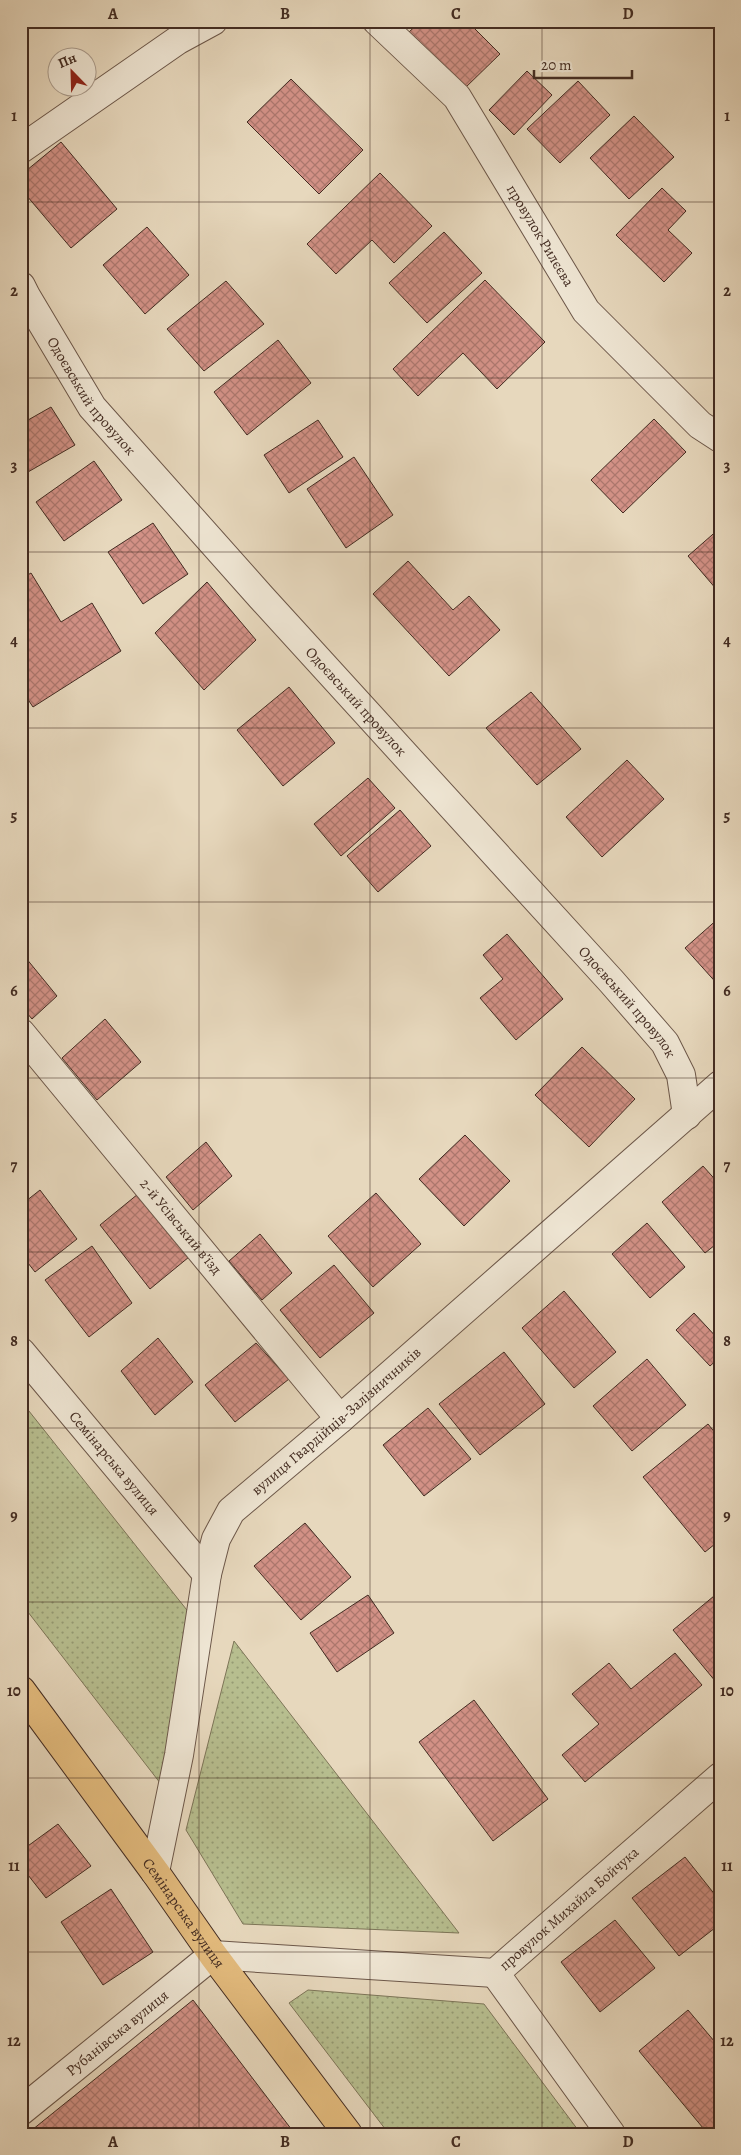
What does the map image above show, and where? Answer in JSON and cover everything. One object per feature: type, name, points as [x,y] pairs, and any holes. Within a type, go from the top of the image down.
[{"type":"main road","name":"Семінарська вулиця","points":[[21,1690],[156,1872],[212,1955],[348,2134]]},
{"type":"street","points":[[21,149],[178,40],[213,21]]},
{"type":"street","name":"провулок Рилєєва","points":[[377,21],[457,97],[586,312],[700,425],[720,438]]},
{"type":"street","name":"Одоєвський провулок","points":[[21,286],[92,407],[261,597],[612,982],[665,1043],[681,1076],[687,1115]]},
{"type":"street","name":"2-й Усівський в’їзд","points":[[21,1033],[340,1419]]},
{"type":"street","name":"вулиця Гвардійців-Залізничників","points":[[156,1872],[179,1755],[208,1574],[216,1539],[231,1511],[340,1419],[720,1085]]},
{"type":"street","name":"Семінарська вулиця","points":[[21,1352],[208,1574]]},
{"type":"street","name":"провулок Михайла Бойчука","points":[[212,1955],[495,1972],[720,1777]]},
{"type":"street","name":"Рубанівська вулиця","points":[[21,2111],[212,1955]]},
{"type":"street","points":[[495,1972],[611,2134]]},
{"type":"green space","points":[[21,1401],[194,1619],[164,1788],[21,1603]]},
{"type":"green space","points":[[234,1641],[459,1933],[243,1924],[186,1830]]},
{"type":"green space","points":[[308,1990],[484,2004],[581,2134],[389,2134],[289,2003]]},
{"type":"building","points":[[421,21],[467,21],[500,54],[465,88],[409,32]]},
{"type":"building","points":[[527,71],[552,95],[514,135],[489,110]]},
{"type":"building","points":[[291,79],[363,150],[319,194],[247,122]]},
{"type":"building","points":[[578,81],[610,115],[560,163],[527,129]]},
{"type":"building","points":[[634,116],[674,157],[629,199],[590,158]]},
{"type":"building","points":[[61,142],[117,209],[71,248],[21,189],[21,175]]},
{"type":"building","points":[[380,173],[432,226],[394,263],[372,240],[336,274],[307,244]]},
{"type":"building","points":[[662,188],[686,211],[668,230],[692,253],[664,282],[616,235]]},
{"type":"building","points":[[147,227],[189,275],[145,314],[103,265]]},
{"type":"building","points":[[444,232],[482,273],[427,323],[389,283]]},
{"type":"building","points":[[485,280],[545,342],[497,389],[463,353],[418,396],[393,369]]},
{"type":"building","points":[[226,281],[264,324],[204,371],[167,329]]},
{"type":"building","points":[[278,340],[311,383],[247,435],[214,392]]},
{"type":"building","points":[[51,407],[75,445],[21,476],[21,424]]},
{"type":"building","points":[[654,419],[686,452],[623,513],[591,480]]},
{"type":"building","points":[[318,420],[343,457],[289,493],[264,455]]},
{"type":"building","points":[[354,457],[393,515],[346,548],[307,489]]},
{"type":"building","points":[[94,461],[122,500],[64,541],[36,502]]},
{"type":"building","points":[[153,523],[188,574],[143,604],[108,552]]},
{"type":"building","points":[[720,528],[720,588],[717,590],[688,556]]},
{"type":"building","points":[[408,561],[453,610],[469,596],[500,630],[449,676],[373,594]]},
{"type":"building","points":[[31,573],[61,622],[92,603],[121,651],[33,707],[21,689],[21,579]]},
{"type":"building","points":[[207,582],[256,640],[204,690],[155,633]]},
{"type":"building","points":[[289,687],[335,743],[283,786],[237,730]]},
{"type":"building","points":[[531,692],[581,749],[537,785],[486,728]]},
{"type":"building","points":[[627,760],[664,799],[602,857],[566,817]]},
{"type":"building","points":[[368,778],[395,808],[341,856],[314,824]]},
{"type":"building","points":[[400,810],[431,846],[378,892],[347,856]]},
{"type":"building","points":[[720,917],[720,987],[685,948]]},
{"type":"building","points":[[507,934],[563,999],[516,1040],[480,998],[503,979],[483,955]]},
{"type":"building","points":[[21,952],[57,996],[32,1019],[21,1006]]},
{"type":"building","points":[[105,1019],[141,1062],[97,1100],[62,1058]]},
{"type":"building","points":[[582,1047],[635,1099],[589,1147],[535,1095]]},
{"type":"building","points":[[465,1135],[510,1181],[464,1226],[419,1179]]},
{"type":"building","points":[[206,1142],[232,1176],[193,1210],[166,1177]]},
{"type":"building","points":[[703,1166],[720,1185],[720,1241],[705,1253],[662,1202]]},
{"type":"building","points":[[40,1190],[77,1239],[35,1272],[21,1254],[21,1205]]},
{"type":"building","points":[[376,1193],[421,1244],[373,1287],[328,1236]]},
{"type":"building","points":[[138,1194],[189,1257],[150,1289],[100,1225]]},
{"type":"building","points":[[647,1223],[685,1267],[650,1298],[612,1254]]},
{"type":"building","points":[[260,1234],[292,1273],[262,1300],[229,1261]]},
{"type":"building","points":[[92,1246],[132,1303],[89,1337],[45,1280]]},
{"type":"building","points":[[334,1265],[374,1313],[320,1358],[280,1310]]},
{"type":"building","points":[[564,1291],[616,1352],[574,1388],[522,1328]]},
{"type":"building","points":[[694,1313],[720,1341],[720,1357],[710,1366],[676,1330]]},
{"type":"building","points":[[158,1338],[193,1382],[155,1415],[121,1371]]},
{"type":"building","points":[[256,1343],[289,1379],[235,1422],[205,1385]]},
{"type":"building","points":[[504,1352],[545,1404],[480,1455],[439,1404]]},
{"type":"building","points":[[647,1359],[686,1405],[632,1451],[593,1406]]},
{"type":"building","points":[[428,1408],[471,1459],[424,1496],[383,1445]]},
{"type":"building","points":[[708,1424],[720,1439],[720,1540],[705,1552],[643,1477]]},
{"type":"building","points":[[305,1523],[351,1577],[301,1620],[254,1566]]},
{"type":"building","points":[[720,1591],[720,1679],[716,1682],[673,1630]]},
{"type":"building","points":[[368,1595],[394,1633],[337,1672],[310,1633]]},
{"type":"building","points":[[675,1653],[702,1685],[585,1782],[562,1755],[599,1724],[572,1694],[609,1663],[631,1689]]},
{"type":"building","points":[[474,1700],[548,1799],[493,1841],[419,1742]]},
{"type":"building","points":[[58,1824],[91,1866],[46,1898],[21,1866],[21,1851]]},
{"type":"building","points":[[685,1857],[720,1901],[720,1924],[679,1956],[632,1898]]},
{"type":"building","points":[[111,1889],[153,1952],[103,1985],[61,1922]]},
{"type":"building","points":[[615,1920],[655,1968],[600,2012],[561,1962]]},
{"type":"building","points":[[193,2000],[295,2134],[181,2134],[176,2127],[167,2134],[27,2134]]},
{"type":"building","points":[[688,2010],[720,2048],[720,2134],[708,2134],[639,2051]]}]
